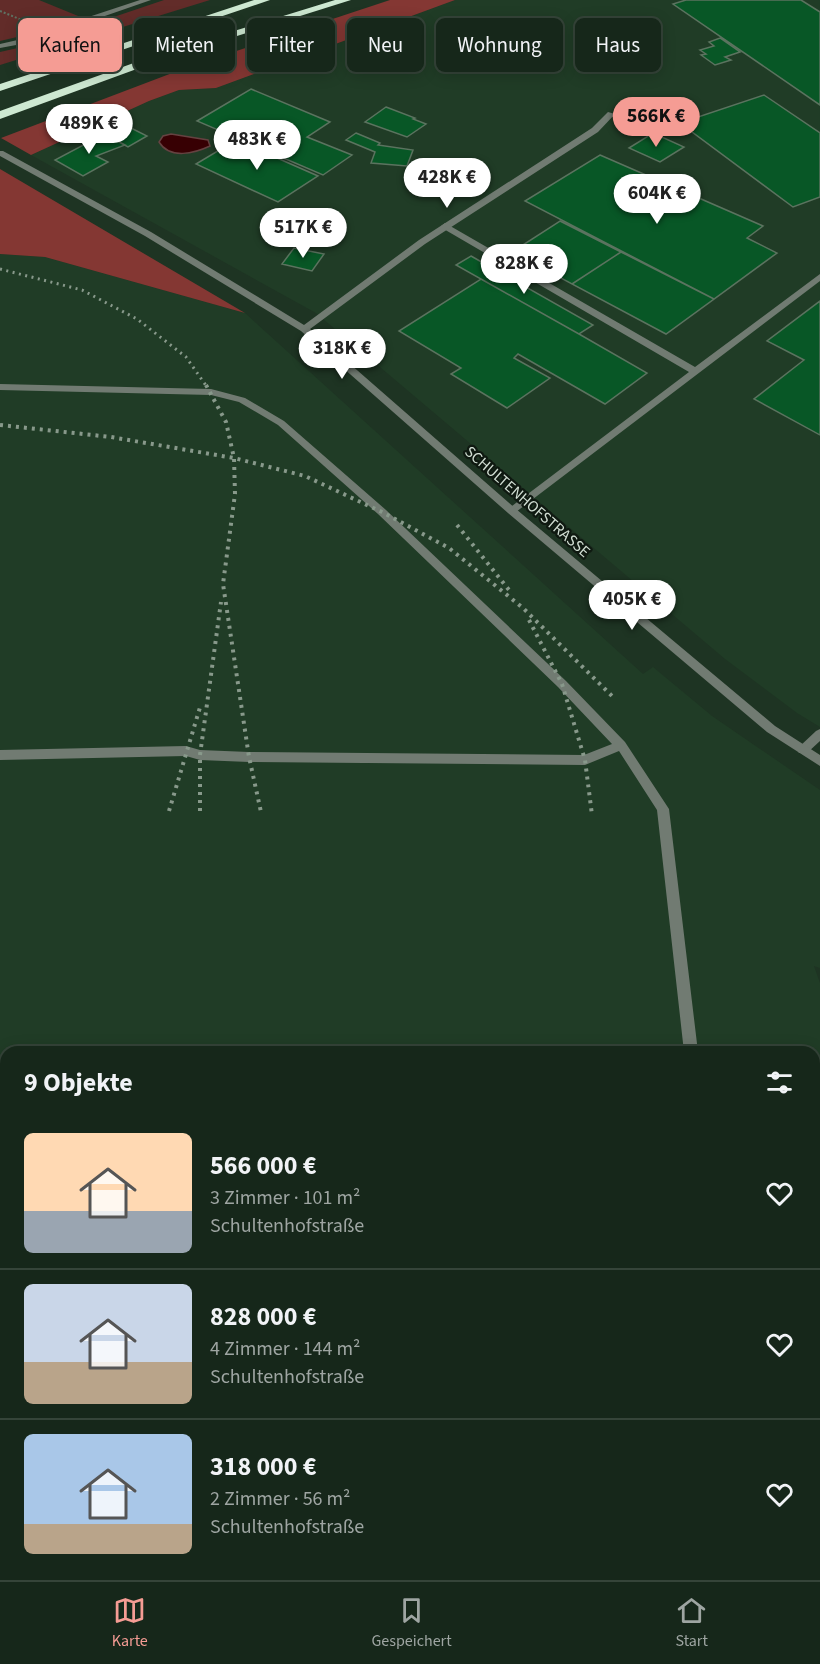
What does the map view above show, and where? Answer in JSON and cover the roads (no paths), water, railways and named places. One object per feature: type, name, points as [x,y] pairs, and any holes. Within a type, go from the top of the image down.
[{"type":"highway","points":[[0,88],[265,0]]},
{"type":"highway","points":[[0,115],[160,57],[346,0]]},
{"type":"street","points":[[0,46],[147,0]]},
{"type":"street","points":[[303,329],[446,226],[595,130],[611,114]]},
{"type":"street","name":"SCHULTENHOFSTRASSE","points":[[4,156],[148,234],[303,329],[512,511],[771,729],[820,760]]},
{"type":"street","points":[[446,226],[695,371]]},
{"type":"street","points":[[512,511],[820,277]]},
{"type":"street","points":[[0,387],[211,392],[242,400],[281,423],[382,512],[562,684],[621,745],[663,809],[690,1046]]},
{"type":"street","points":[[803,750],[820,734]]},
{"type":"street","points":[[0,755],[186,751],[200,755],[249,757],[585,760],[621,745]]},
{"type":"railway","points":[[0,269],[82,290],[137,319],[186,357],[207,387]]},
{"type":"railway","points":[[206,385],[226,422],[234,458]]},
{"type":"railway","points":[[0,425],[111,437],[234,458]]},
{"type":"railway","points":[[234,458],[305,476],[382,512],[449,548],[523,608],[615,699]]},
{"type":"railway","points":[[234,458],[235,494],[223,584],[249,757],[261,812]]},
{"type":"railway","points":[[457,525],[509,590]]},
{"type":"railway","points":[[200,811],[200,755],[221,602]]},
{"type":"railway","points":[[529,620],[562,684],[585,760],[592,815]]},
{"type":"railway","points":[[169,811],[201,704]]}]
